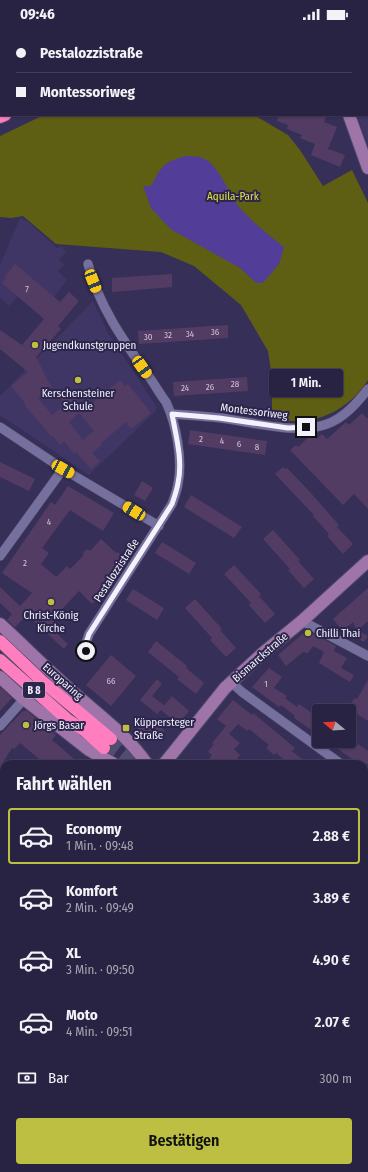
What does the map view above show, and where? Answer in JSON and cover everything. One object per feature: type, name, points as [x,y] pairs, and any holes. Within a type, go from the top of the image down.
[{"type":"highway","name":"Europaring","points":[[0,641],[107,743],[84,731],[68,720],[0,660]]},
{"type":"main road","points":[[349,116],[368,168]]},
{"type":"main road","name":"Bismarckstraße","points":[[167,760],[231,682],[368,561]]},
{"type":"main road","points":[[0,624],[56,677],[117,730],[144,760]]},
{"type":"main road","points":[[0,677],[24,699],[89,750],[106,760]]},
{"type":"street","name":"Pestalozzistraße","points":[[86,651],[86,643],[89,634],[172,504],[180,472],[178,445],[172,414],[166,402],[107,314],[88,264]]},
{"type":"street","name":"Montessoriweg","points":[[172,414],[219,418],[288,428],[315,427],[338,419],[357,403],[368,389]]},
{"type":"street","points":[[0,427],[63,469],[159,526]]},
{"type":"street","points":[[0,556],[63,469]]},
{"type":"street","points":[[302,620],[368,656]]},
{"type":"street","points":[[231,682],[242,692],[336,760]]},
{"type":"street","points":[[0,726],[24,699]]},
{"type":"shaded area","points":[[357,116],[368,116],[368,145]]},
{"type":"shaded area","points":[[185,156],[200,157],[213,165],[240,208],[256,224],[284,247],[279,264],[263,283],[256,283],[240,268],[172,230],[151,208],[143,186],[151,186],[167,163]]},
{"type":"shaded area","points":[[20,218],[27,221],[57,248],[62,246],[66,252],[59,259],[64,265],[58,271],[67,280],[42,313],[20,294],[9,306],[0,298],[0,265]]},
{"type":"shaded area","name":"Kerschensteiner Schule","points":[[93,301],[108,333],[156,406],[156,411],[89,475],[0,415],[0,396]]},
{"type":"green space","name":"Aquila-Park","points":[[42,116],[256,116],[288,135],[300,150],[323,186],[352,170],[368,203],[368,380],[349,402],[332,413],[304,421],[276,420],[272,412],[272,378],[268,351],[241,305],[194,266],[161,252],[56,244],[23,216],[11,218],[0,217],[0,136]]},
{"type":"building","points":[[279,116],[327,116],[324,122],[337,127],[328,149],[345,155],[340,167],[311,155],[315,144],[300,138],[302,135],[287,129],[288,125],[277,121]]},
{"type":"building","points":[[15,264],[60,302],[69,292],[79,301],[58,326],[61,329],[36,357],[52,386],[38,398],[52,415],[66,404],[60,398],[69,390],[85,409],[120,380],[125,386],[128,384],[151,413],[131,429],[126,422],[101,443],[102,445],[92,453],[100,461],[91,469],[76,452],[74,454],[64,441],[60,445],[53,436],[52,437],[11,386],[28,372],[0,349],[0,330],[22,345],[44,319],[2,283],[6,278],[5,276]],"holes":[[[79,413],[94,431],[83,440],[69,422]]]},
{"type":"building","points":[[172,274],[172,287],[112,292],[112,278]]},
{"type":"building","points":[[228,325],[228,338],[139,344],[138,331]]},
{"type":"building","points":[[247,377],[248,391],[174,396],[173,382]]},
{"type":"building","points":[[362,413],[368,419],[368,509],[354,494],[343,505],[290,450],[296,445],[298,447],[312,434],[317,439],[322,434],[327,439],[346,422],[349,425]]},
{"type":"building","points":[[190,430],[267,441],[265,455],[188,444]]},
{"type":"building","points":[[0,462],[35,479],[29,491],[0,477]]},
{"type":"building","points":[[283,467],[285,469],[287,468],[310,492],[339,525],[337,527],[353,544],[343,554],[327,536],[329,534],[313,516],[314,515],[275,474]]},
{"type":"building","points":[[142,481],[153,488],[145,501],[134,495]]},
{"type":"building","points":[[68,486],[114,513],[103,531],[70,510],[42,548],[49,553],[41,564],[56,577],[67,566],[70,569],[84,555],[82,554],[87,549],[90,551],[101,539],[116,553],[117,552],[123,556],[108,577],[111,580],[98,595],[100,597],[92,604],[79,591],[52,620],[57,624],[52,629],[68,644],[64,649],[27,615],[15,627],[7,620],[12,614],[0,603],[0,587],[20,606],[32,593],[2,573],[51,502],[55,505]]},
{"type":"building","points":[[191,495],[242,527],[234,538],[184,507]]},
{"type":"building","points":[[273,530],[300,560],[298,561],[314,579],[304,588],[288,570],[290,569],[263,539]]},
{"type":"building","points":[[162,542],[196,563],[189,574],[155,553]]},
{"type":"building","points":[[234,565],[261,594],[259,596],[275,614],[265,623],[249,605],[251,603],[224,574]]},
{"type":"building","points":[[368,588],[368,621],[357,631],[353,622],[343,631],[333,619]]},
{"type":"building","points":[[133,589],[164,608],[157,620],[126,600]]},
{"type":"building","points":[[195,599],[222,629],[220,630],[236,648],[226,657],[210,640],[212,638],[185,608]]},
{"type":"building","points":[[307,630],[336,646],[334,651],[347,658],[341,668],[354,675],[350,682],[319,663],[324,652],[313,646],[308,653],[303,652],[286,666],[278,655]]},
{"type":"building","points":[[361,632],[368,636],[364,642],[357,638]]},
{"type":"building","points":[[156,641],[187,666],[186,668],[204,683],[196,694],[177,679],[179,677],[148,652]]},
{"type":"building","points":[[111,655],[136,676],[111,706],[86,685]]},
{"type":"building","points":[[269,668],[282,677],[274,688],[287,696],[285,698],[297,707],[299,704],[312,713],[312,730],[294,718],[295,716],[281,705],[279,707],[252,687]]},
{"type":"building","points":[[157,679],[162,684],[152,696],[164,705],[163,707],[172,696],[189,711],[178,724],[161,710],[157,714],[140,700]]},
{"type":"building","points":[[368,680],[368,721],[356,713],[356,704],[350,704],[355,698],[357,699]]},
{"type":"building","points":[[0,687],[12,698],[0,711]]},
{"type":"building","points":[[233,700],[252,715],[253,713],[295,748],[292,751],[303,760],[285,760],[276,753],[274,755],[266,748],[269,745],[249,729],[247,731],[238,724],[229,734],[240,743],[234,749],[240,755],[236,760],[208,760],[212,755],[208,752],[214,744],[212,743],[226,726],[217,719]]},
{"type":"building","points":[[23,711],[27,711],[56,735],[52,740],[75,760],[40,760],[20,743],[14,749],[12,748],[4,760],[0,760],[0,735]]},
{"type":"building","points":[[142,719],[151,726],[154,722],[165,731],[158,740],[148,733],[146,735],[136,727]]},
{"type":"building","points":[[356,744],[358,744],[368,751],[368,760],[353,760],[337,748],[356,748]]},
{"type":"tunnel","points":[[111,739],[136,760]]},
{"type":"tunnel","points":[[104,748],[119,760]]},
{"type":"place","name":"Jugendkunstgruppen","points":[[35,345]]},
{"type":"place","name":"Kerschensteiner Schule","points":[[78,380]]},
{"type":"place","name":"Christ-König Kirche","points":[[51,602]]},
{"type":"place","name":"Chilli Thai","points":[[308,633]]},
{"type":"place","name":"Jörgs Basar","points":[[26,725]]},
{"type":"place","name":"Küppersteger Straße","points":[[126,728]]},
{"type":"route","points":[[86,651],[86,643],[89,634],[172,504],[180,472],[178,445],[172,414],[219,418],[288,428],[306,427]]}]
